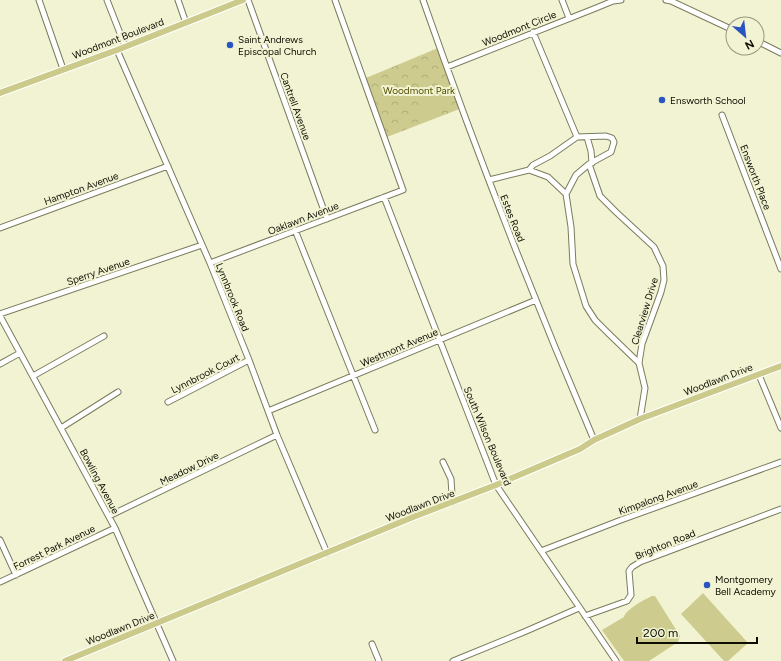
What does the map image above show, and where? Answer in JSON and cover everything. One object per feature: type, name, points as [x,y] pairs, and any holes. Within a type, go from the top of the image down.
[{"type":"main road","name":"Woodmont Boulevard","points":[[0,92],[117,50],[243,0]]},
{"type":"main road","name":"Woodlawn Drive","points":[[65,661],[496,485],[580,449],[594,440],[640,419],[781,366]]},
{"type":"street","points":[[39,0],[63,69]]},
{"type":"street","points":[[107,0],[125,46]]},
{"type":"street","points":[[178,0],[186,23]]},
{"type":"street","name":"Cantrell Avenue","points":[[248,0],[327,219]]},
{"type":"street","name":"Oaklawn Avenue","points":[[210,263],[403,190],[335,0]]},
{"type":"street","name":"Estes Road","points":[[423,0],[489,180],[545,323],[594,440]]},
{"type":"street","points":[[562,0],[569,18]]},
{"type":"street","name":"Woodmont Circle","points":[[447,67],[613,1],[621,0]]},
{"type":"street","points":[[669,0],[725,26]]},
{"type":"street","points":[[533,32],[577,137]]},
{"type":"street","points":[[765,46],[781,53]]},
{"type":"street","name":"Lynnbrook Road","points":[[117,50],[210,263],[249,360],[277,436],[327,553]]},
{"type":"street","name":"Ensworth Place","points":[[722,115],[781,269]]},
{"type":"street","points":[[529,170],[533,165],[550,156],[577,137],[606,136],[612,138],[614,142],[611,152],[590,164],[576,175],[566,194],[573,264],[586,306],[595,320],[639,363]]},
{"type":"street","name":"Clearview Drive","points":[[587,137],[591,151],[590,164],[600,196],[654,248],[663,266],[664,280],[642,344],[639,363],[645,388],[640,419]]},
{"type":"street","name":"Hampton Avenue","points":[[0,228],[168,166]]},
{"type":"street","points":[[489,180],[529,170],[548,177],[566,194]]},
{"type":"street","name":"South Wilson Boulevard","points":[[384,197],[496,485],[616,661]]},
{"type":"street","points":[[295,230],[375,430]]},
{"type":"street","name":"Sperry Avenue","points":[[0,315],[202,245]]},
{"type":"street","name":"Westmont Avenue","points":[[268,411],[536,300]]},
{"type":"street","name":"Bowling Avenue","points":[[0,315],[109,516],[173,661]]},
{"type":"street","points":[[33,376],[104,336]]},
{"type":"street","points":[[0,364],[20,353]]},
{"type":"street","name":"Lynnbrook Court","points":[[168,402],[249,360]]},
{"type":"street","points":[[759,375],[781,428]]},
{"type":"street","points":[[61,428],[118,392]]},
{"type":"street","name":"Meadow Drive","points":[[109,516],[277,436]]},
{"type":"street","points":[[443,462],[451,479],[454,502]]},
{"type":"street","name":"Kimpalong Avenue","points":[[541,551],[621,520],[781,462]]},
{"type":"street","name":"Brighton Road","points":[[585,616],[627,601],[631,596],[629,571],[636,564],[781,509]]},
{"type":"street","name":"Forrest Park Avenue","points":[[0,582],[115,528]]},
{"type":"street","points":[[0,540],[16,575]]},
{"type":"street","points":[[453,661],[579,608]]},
{"type":"street","points":[[372,644],[379,661]]},
{"type":"green space","name":"Woodmont Park","points":[[438,48],[460,108],[387,137],[366,78]]},
{"type":"green space","points":[[439,99],[443,110],[423,118],[418,107]]},
{"type":"green space","points":[[703,593],[748,643],[728,661],[724,661],[681,614]]},
{"type":"green space","points":[[652,596],[655,596],[680,636],[678,642],[649,661],[624,661],[602,630],[624,617],[628,611],[636,605]]},
{"type":"place","name":"Saint Andrews Episcopal Church","points":[[230,45]]},
{"type":"place","name":"Ensworth School","points":[[662,100]]},
{"type":"place","name":"Montgomery Bell Academy","points":[[707,585]]}]
